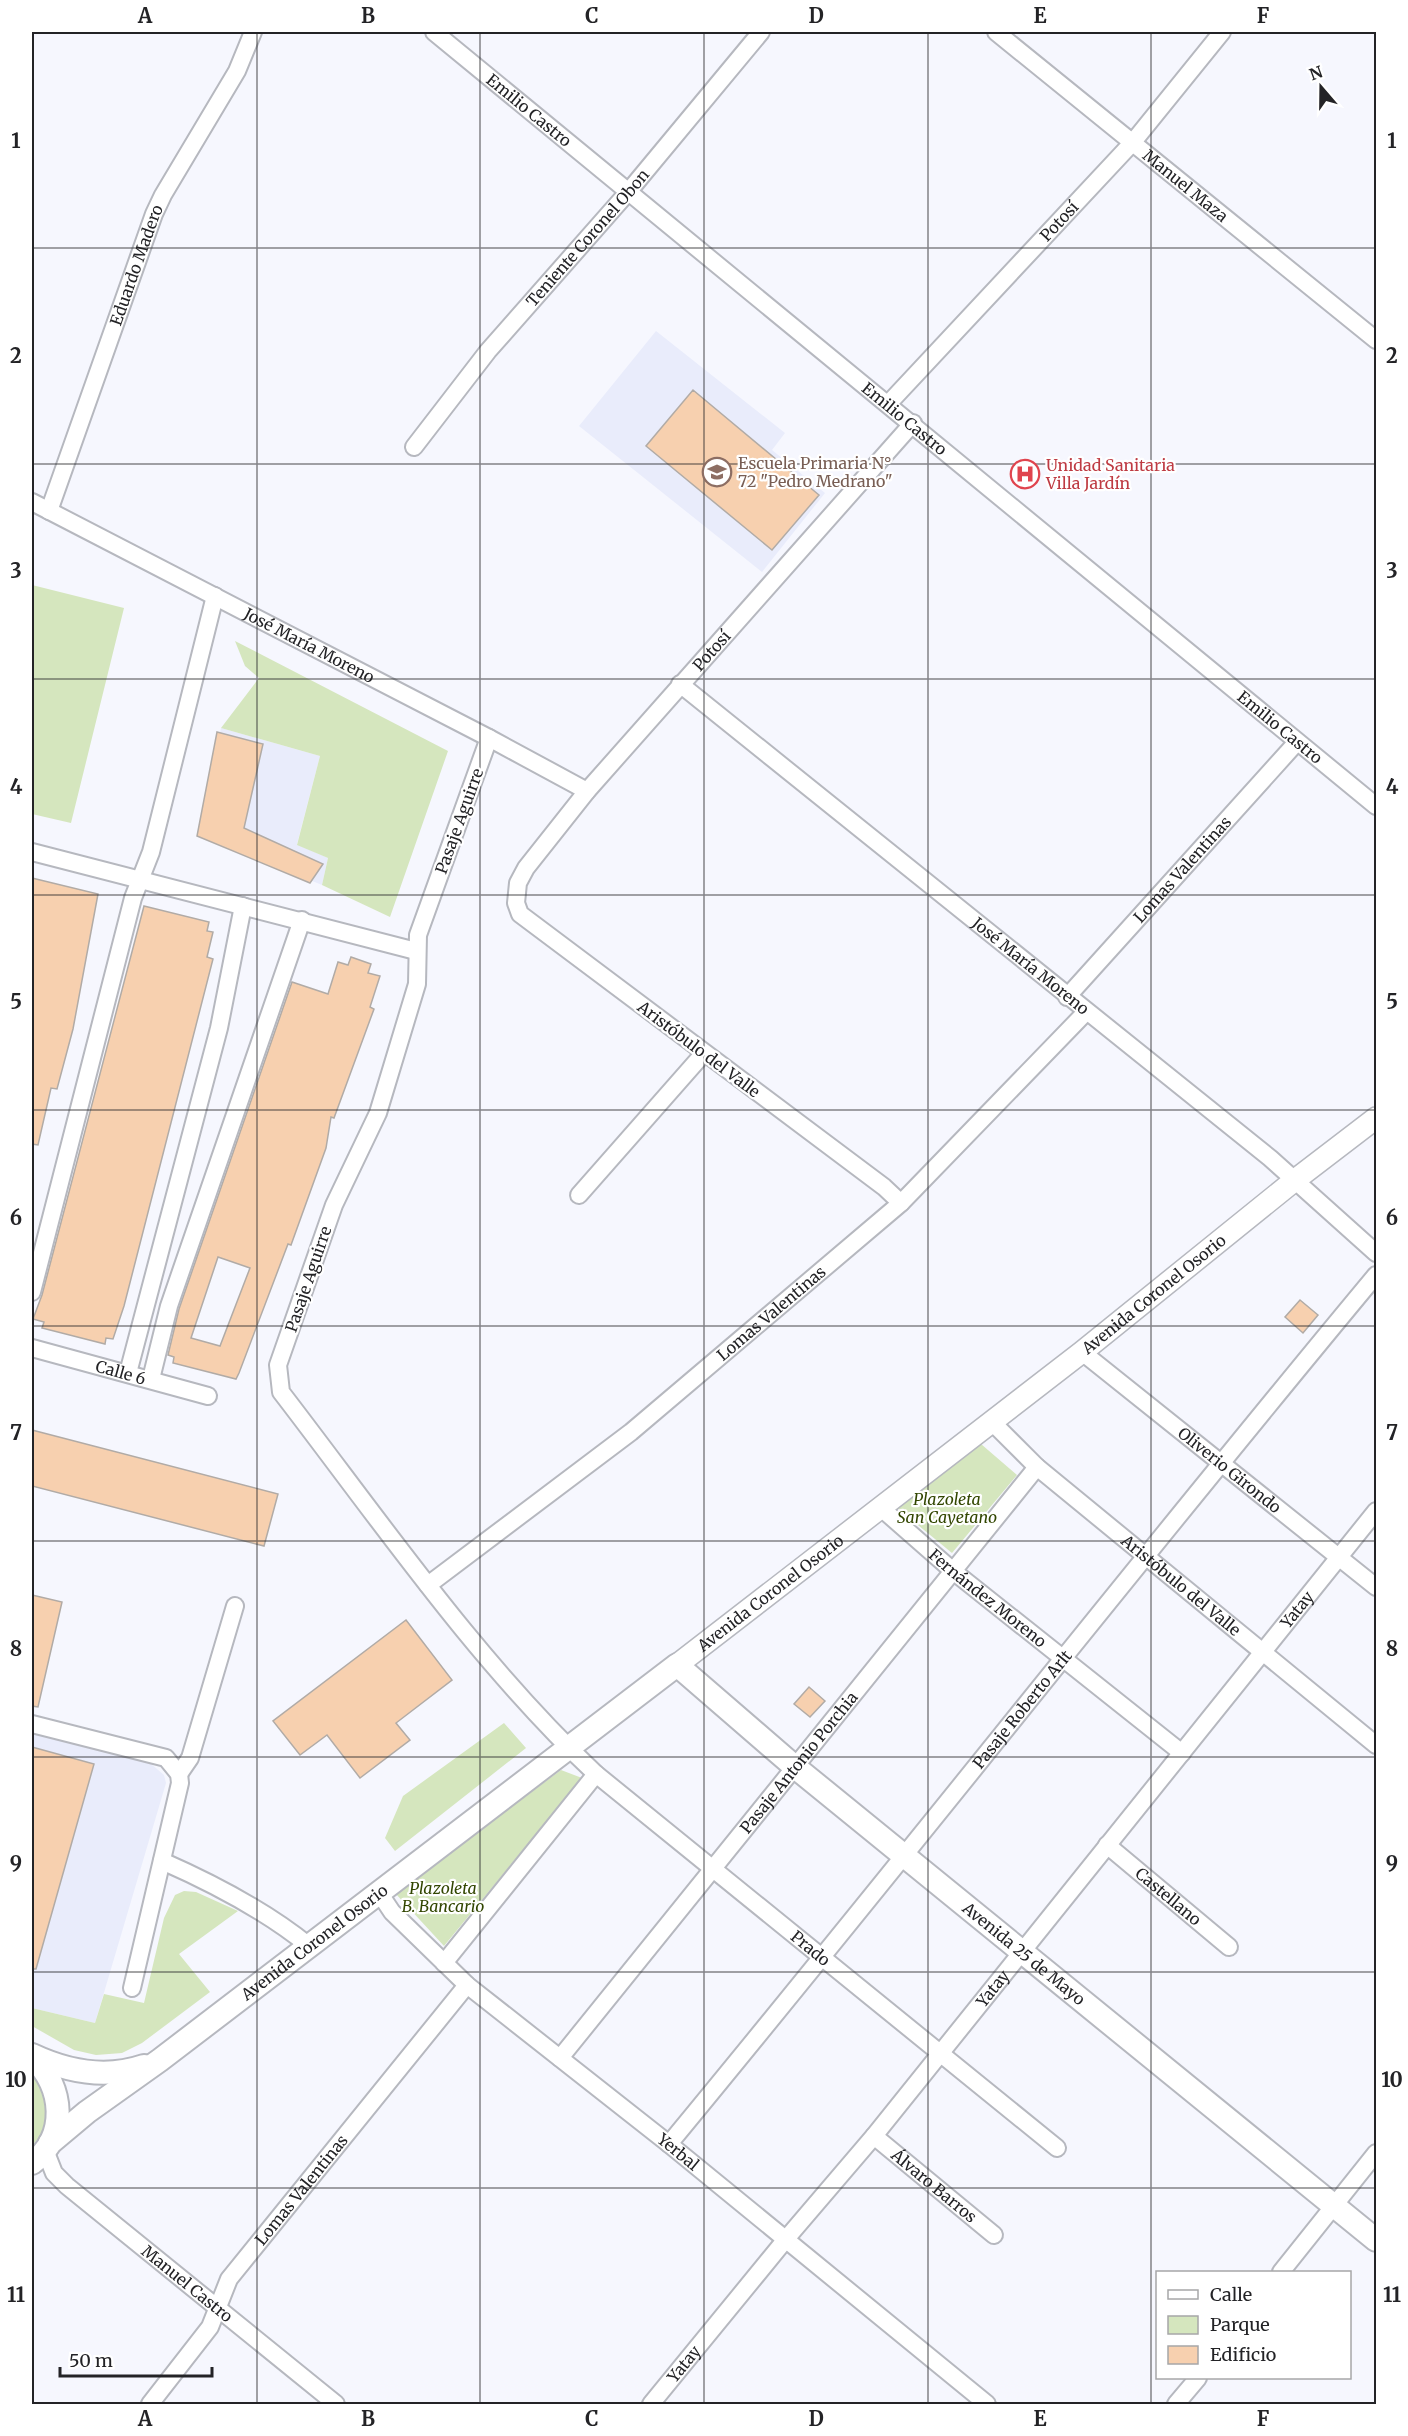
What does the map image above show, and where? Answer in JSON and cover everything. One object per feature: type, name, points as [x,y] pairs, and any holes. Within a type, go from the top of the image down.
[{"type":"main road","name":"Avenida Coronel Osorio","points":[[42,2152],[87,2112],[160,2060],[676,1665]]},
{"type":"main road","name":"Avenida 25 de Mayo","points":[[676,1665],[795,1767],[1377,2240]]},
{"type":"main road","name":"Avenida Coronel Osorio","points":[[32,2056],[53,2065],[80,2072],[107,2073],[134,2069],[160,2060]]},
{"type":"main road","points":[[32,2056],[43,2067],[54,2085],[58,2104],[57,2124],[42,2152]]},
{"type":"street","name":"Eduardo Madero","points":[[49,511],[154,214],[237,71],[253,32]]},
{"type":"street","name":"Emilio Castro","points":[[434,32],[889,403],[1377,806]]},
{"type":"street","name":"Teniente Coronel Obon","points":[[414,447],[495,343],[629,191],[761,32]]},
{"type":"street","name":"Manuel Maza","points":[[996,32],[1377,340]]},
{"type":"street","name":"Potosí","points":[[889,403],[1133,142],[1222,32]]},
{"type":"street","name":"Potosí","points":[[518,883],[526,868],[587,791],[913,423]]},
{"type":"street","name":"José María Moreno","points":[[32,502],[587,791]]},
{"type":"street","points":[[32,1292],[133,898],[151,852],[215,596]]},
{"type":"street","name":"José María Moreno","points":[[680,684],[1295,1180],[1377,1253]]},
{"type":"street","name":"Pasaje Aguirre","points":[[489,738],[418,935],[417,984],[378,1113],[321,1237],[278,1365],[278,1378],[281,1392],[429,1585],[514,1688],[567,1747]]},
{"type":"street","name":"Lomas Valentinas","points":[[1067,997],[1297,742]]},
{"type":"street","points":[[32,852],[416,951]]},
{"type":"street","name":"Aristóbulo del Valle","points":[[518,883],[516,903],[520,914],[884,1187],[901,1203]]},
{"type":"street","points":[[128,1373],[219,1028],[243,906]]},
{"type":"street","points":[[151,1379],[169,1306],[302,920]]},
{"type":"street","name":"Lomas Valentinas","points":[[429,1585],[631,1432],[901,1203],[1086,1012]]},
{"type":"street","points":[[579,1194],[704,1053]]},
{"type":"street","name":"Avenida Coronel Osorio","points":[[676,1665],[1082,1352],[1295,1180],[1377,1118]]},
{"type":"street","name":"Pasaje Roberto Arlt","points":[[669,2144],[822,1959],[1062,1656],[1377,1275]]},
{"type":"street","name":"Calle 6","points":[[32,1348],[208,1396]]},
{"type":"street","name":"Oliverio Girondo","points":[[1082,1352],[1377,1587]]},
{"type":"street","name":"Aristóbulo del Valle","points":[[992,1422],[1037,1467],[1377,1745]]},
{"type":"street","name":"Pasaje Antonio Porchia","points":[[560,2058],[1037,1467]]},
{"type":"street","name":"Fernández Moreno","points":[[880,1507],[953,1570],[1182,1753]]},
{"type":"street","name":"Yatay","points":[[651,2404],[874,2136],[1377,1511]]},
{"type":"street","points":[[179,1774],[190,1758],[235,1605]]},
{"type":"street","points":[[32,1724],[166,1758],[179,1774],[180,1784],[132,1988]]},
{"type":"street","name":"Prado","points":[[567,1747],[596,1774],[822,1959],[1057,2148]]},
{"type":"street","points":[[444,1963],[596,1774]]},
{"type":"street","name":"Castellano","points":[[1107,1845],[1229,1947]]},
{"type":"street","points":[[162,1861],[194,1875],[272,1920],[309,1946]]},
{"type":"street","name":"Yerbal","points":[[378,1891],[392,1912],[467,1984],[669,2144],[987,2404]]},
{"type":"street","name":"Lomas Valentinas","points":[[150,2404],[202,2339],[210,2326],[229,2278],[467,1984]]},
{"type":"street","name":"Álvaro Barros","points":[[874,2136],[994,2235]]},
{"type":"street","name":"Manuel Castro","points":[[42,2152],[54,2173],[67,2186],[336,2404]]},
{"type":"street","points":[[1282,2271],[1377,2153]]},
{"type":"street","name":"Manuel Castro","points":[[32,2170],[67,2186]]},
{"type":"street","points":[[1176,2404],[1197,2379]]},
{"type":"shaded area","name":"Escuela Primaria N° 72 \"Pedro Medrano\"","points":[[656,331],[785,433],[772,450],[825,493],[762,572],[579,426]]},
{"type":"shaded area","points":[[221,728],[320,756],[297,844],[328,858],[322,885],[197,834]]},
{"type":"shaded area","points":[[32,1733],[150,1763],[164,1775],[166,1783],[95,2023],[32,2008]]},
{"type":"green space","points":[[32,585],[124,608],[71,823],[32,814]]},
{"type":"green space","points":[[235,641],[448,751],[390,917],[322,885],[328,858],[297,845],[320,756],[221,728],[259,678],[245,666]]},
{"type":"green space","name":"Plazoleta San Cayetano","points":[[981,1444],[1017,1475],[952,1553],[896,1507]]},
{"type":"green space","points":[[504,1723],[526,1748],[395,1851],[385,1838],[403,1796]]},
{"type":"green space","name":"Plazoleta B. Bancario","points":[[561,1770],[582,1778],[444,1946],[395,1893]]},
{"type":"green space","points":[[184,1891],[196,1892],[238,1911],[179,1954],[210,1992],[142,2043],[122,2053],[96,2055],[74,2050],[32,2026],[32,2008],[95,2023],[104,1994],[144,2003],[164,1918],[175,1895]]},
{"type":"green space","points":[[32,2070],[48,2097],[45,2130],[32,2146]]},
{"type":"building","points":[[693,390],[819,495],[772,550],[646,446]]},
{"type":"building","points":[[217,732],[263,744],[244,828],[323,864],[310,883],[197,836]]},
{"type":"building","points":[[32,878],[98,894],[73,1029],[57,1089],[51,1088],[38,1145],[32,1144]]},
{"type":"building","points":[[144,906],[209,922],[207,931],[213,932],[207,957],[213,959],[124,1306],[113,1339],[106,1338],[105,1344],[42,1328],[44,1322],[33,1319],[42,1295]]},
{"type":"building","points":[[351,957],[371,964],[368,973],[380,976],[370,1007],[374,1009],[334,1118],[331,1117],[326,1148],[291,1245],[288,1244],[239,1373],[236,1379],[173,1363],[174,1357],[168,1355],[179,1309],[292,982],[328,994],[338,962],[348,965]],"holes":[[[218,1257],[250,1268],[220,1346],[191,1338]]]},
{"type":"building","points":[[1300,1300],[1318,1315],[1303,1333],[1285,1317]]},
{"type":"building","points":[[32,1430],[278,1494],[264,1546],[32,1486]]},
{"type":"building","points":[[32,1595],[62,1602],[38,1707],[32,1706]]},
{"type":"building","points":[[406,1620],[452,1680],[396,1723],[410,1740],[360,1778],[327,1735],[300,1755],[273,1721]]},
{"type":"building","points":[[809,1687],[825,1701],[810,1717],[794,1704]]},
{"type":"building","points":[[32,1747],[94,1764],[36,1969],[32,1969]]},
{"type":"place","name":"Escuela Primaria N° 72 \"Pedro Medrano\"","points":[[717,472]]},
{"type":"place","name":"Unidad Sanitaria Villa Jardín","points":[[1025,474]]}]
